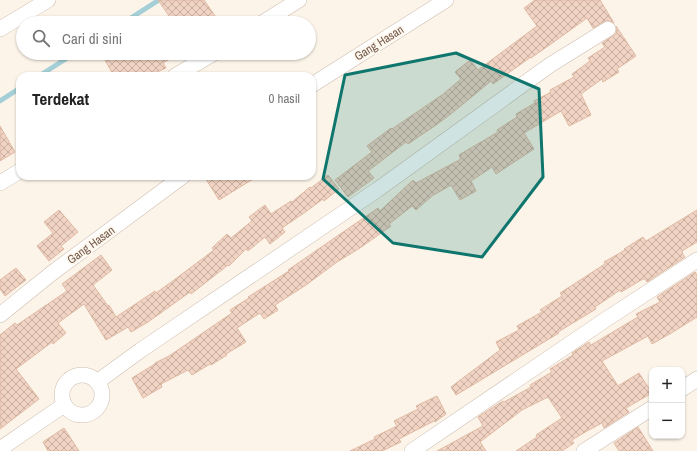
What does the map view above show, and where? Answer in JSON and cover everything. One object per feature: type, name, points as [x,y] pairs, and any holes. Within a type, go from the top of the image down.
[{"type":"street","points":[[22,16],[48,0]]},
{"type":"street","points":[[273,16],[299,0]]},
{"type":"street","name":"Gang Hasan","points":[[316,82],[446,0]]},
{"type":"street","points":[[0,29],[16,19]]},
{"type":"street","points":[[97,382],[141,350],[377,190],[550,65],[608,29]]},
{"type":"street","points":[[182,72],[202,60]]},
{"type":"street","points":[[0,183],[16,173]]},
{"type":"street","name":"Gang Hasan","points":[[0,315],[52,273],[178,180]]},
{"type":"street","points":[[412,451],[599,324],[697,260]]},
{"type":"street","points":[[80,376],[89,377],[97,382],[102,391],[102,400],[98,408],[90,414],[80,415],[71,412],[64,405],[62,396],[64,386],[71,379],[80,376]]},
{"type":"street","points":[[685,387],[697,379]]},
{"type":"street","points":[[0,449],[64,405]]},
{"type":"street","points":[[584,451],[649,410]]},
{"type":"highlighted area","points":[[456,53],[539,89],[543,177],[482,257],[393,243],[323,179],[345,75]]},
{"type":"building","points":[[158,0],[204,0],[215,16],[169,16]]},
{"type":"building","points":[[535,0],[600,0],[614,23],[607,20],[593,28],[587,18],[493,84],[491,81],[436,125],[408,144],[406,142],[368,171],[374,178],[348,197],[335,180],[372,152],[367,146],[391,128],[392,129],[442,95],[461,79],[455,72],[470,60],[478,70],[537,26],[524,8]]},
{"type":"building","points":[[616,26],[636,56],[617,69],[619,72],[603,82],[602,79],[581,94],[591,115],[569,126],[561,111],[524,133],[534,149],[496,174],[492,167],[471,181],[476,191],[460,200],[451,185],[432,196],[416,210],[412,206],[389,224],[391,226],[275,305],[278,310],[264,319],[260,313],[237,328],[246,342],[211,365],[210,364],[192,375],[188,370],[161,384],[162,387],[143,398],[132,378],[169,356],[232,313],[230,310],[249,298],[248,297],[289,271],[288,270],[378,208],[380,211],[413,180],[416,183],[461,159],[459,155],[498,132],[497,130],[517,117],[516,114],[535,103],[534,101],[551,92],[550,90],[574,77],[572,74],[590,61],[588,58],[605,47],[602,43],[616,34]]},
{"type":"building","points":[[105,60],[168,60],[163,63],[166,68],[157,72],[112,72]]},
{"type":"building","points":[[0,126],[15,152],[0,161]]},
{"type":"building","points":[[328,175],[339,189],[324,201],[323,199],[282,228],[285,232],[270,244],[265,237],[248,251],[246,249],[229,266],[228,265],[191,294],[190,292],[148,322],[131,332],[128,327],[106,340],[84,304],[58,323],[66,333],[53,344],[52,342],[16,369],[39,399],[0,429],[0,335],[15,323],[17,325],[67,291],[62,284],[101,255],[112,270],[93,285],[108,306],[109,305],[116,317],[155,291],[156,293],[174,280],[214,250],[212,248],[227,234],[231,238],[252,221],[249,217],[265,205],[271,214],[291,201],[292,202],[310,187],[311,188]]},
{"type":"building","points":[[206,180],[252,180],[219,200]]},
{"type":"building","points":[[59,210],[78,232],[61,246],[64,249],[49,261],[37,246],[53,233],[44,222]]},
{"type":"building","points":[[697,210],[697,242],[682,251],[685,257],[647,282],[643,279],[621,292],[620,290],[595,307],[596,309],[558,332],[559,333],[456,395],[451,387],[500,350],[496,342],[519,330],[517,326],[542,312],[540,310],[562,296],[560,293],[605,264],[604,262],[625,250],[624,249],[643,237],[646,241]]},
{"type":"building","points":[[16,268],[26,280],[5,296],[0,289],[0,280]]},
{"type":"building","points":[[695,272],[697,275],[697,317],[652,344],[648,336],[602,361],[618,386],[639,373],[649,388],[649,395],[626,408],[629,412],[604,428],[602,423],[587,431],[572,440],[574,443],[562,451],[516,451],[537,437],[536,435],[562,418],[548,397],[522,410],[480,442],[486,451],[437,451],[483,426],[478,417],[503,401],[504,402],[531,387],[530,385],[552,372],[550,369],[573,355],[572,353],[589,342],[591,345],[638,317],[636,314],[660,302],[657,297]]},
{"type":"building","points":[[437,396],[446,414],[435,422],[434,421],[399,439],[401,442],[382,451],[350,451],[397,426],[394,421],[418,409],[416,406]]},
{"type":"building","points":[[638,427],[653,451],[619,451],[614,443]]},
{"type":"building","points":[[64,428],[79,451],[48,451],[43,442]]},
{"type":"waterway","points":[[134,16],[159,0]]},
{"type":"waterway","points":[[45,72],[64,60]]},
{"type":"waterway","points":[[0,101],[16,91]]}]
